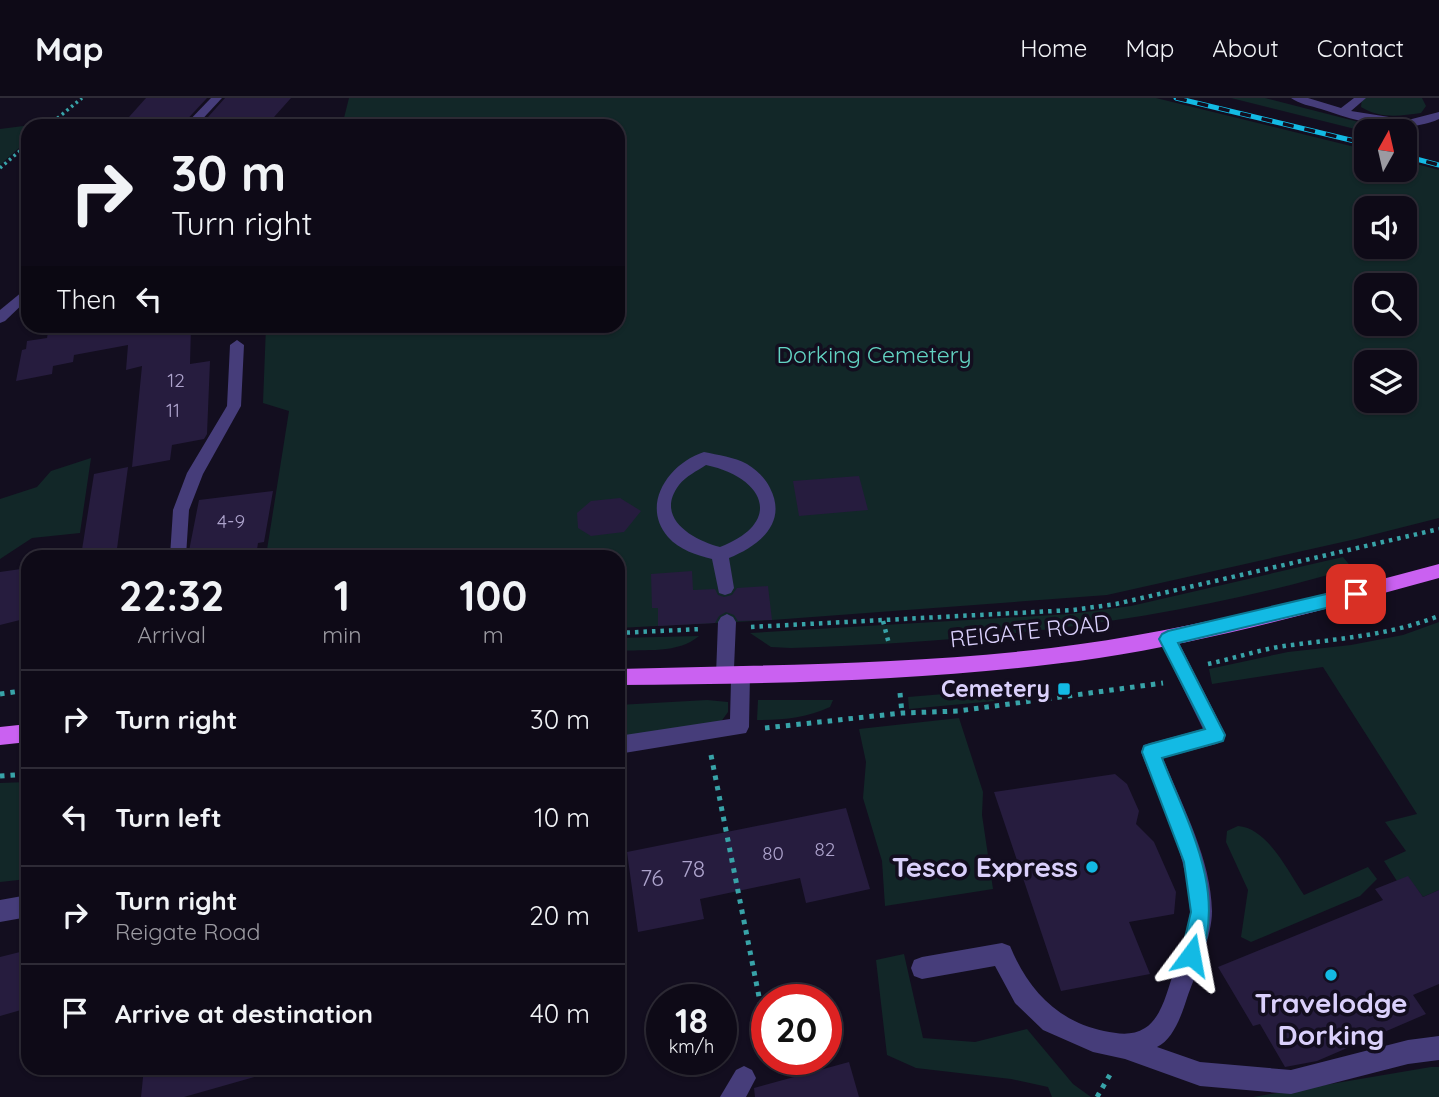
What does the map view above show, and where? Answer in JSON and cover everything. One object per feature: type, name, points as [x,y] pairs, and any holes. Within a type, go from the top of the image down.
[{"type":"main road","name":"REIGATE ROAD","points":[[625,677],[922,667],[1051,656],[1168,639],[1283,613],[1439,571]]},
{"type":"main road","points":[[0,736],[21,734]]},
{"type":"street","points":[[197,119],[217,98]]},
{"type":"street","points":[[1296,98],[1384,121],[1410,123],[1437,118]]},
{"type":"street","points":[[1343,112],[1361,98]]},
{"type":"street","points":[[0,318],[21,297]]},
{"type":"street","points":[[178,550],[181,510],[195,473],[233,406],[237,345]]},
{"type":"street","points":[[704,458],[741,468],[755,478],[766,494],[768,513],[760,531],[742,546],[720,554],[697,550],[678,538],[667,524],[664,510],[666,493],[676,477],[704,458]]},
{"type":"street","points":[[720,554],[725,589]]},
{"type":"street","points":[[625,744],[739,727],[727,625]]},
{"type":"street","points":[[1125,1047],[1155,1036],[1171,1010],[1191,955],[1201,912],[1194,862],[1150,752],[1216,735],[1168,639]]},
{"type":"street","points":[[0,912],[21,908]]},
{"type":"street","points":[[922,968],[1002,954],[1010,975],[1023,995],[1051,1022],[1093,1040],[1125,1047],[1200,1074],[1291,1082],[1408,1052],[1439,1048]]},
{"type":"path","points":[[56,119],[82,98]]},
{"type":"path","points":[[0,168],[21,150]]},
{"type":"path","points":[[625,632],[727,625],[1073,610],[1129,601],[1439,529]]},
{"type":"path","points":[[0,694],[21,692]]},
{"type":"path","points":[[739,727],[769,728],[902,713]]},
{"type":"path","points":[[709,733],[724,829],[756,984]]},
{"type":"path","points":[[0,776],[21,774]]},
{"type":"green space","name":"Dorking Cemetery","points":[[349,98],[1156,98],[1354,147],[1354,182],[1418,182],[1418,164],[1439,170],[1439,518],[1107,595],[772,620],[625,628],[625,550],[267,550],[289,411],[263,403],[266,333],[625,333],[625,119],[344,119]]},
{"type":"green space","points":[[1231,98],[1265,98],[1354,121],[1354,129]]},
{"type":"green space","points":[[1362,98],[1422,98],[1426,106],[1421,113],[1383,115],[1361,107]]},
{"type":"green space","points":[[21,126],[21,146],[0,165],[0,129]]},
{"type":"green space","points":[[91,458],[80,533],[32,538],[0,559],[0,499],[37,487],[51,471]]},
{"type":"green space","points":[[1343,557],[1352,568],[1214,602],[1074,626],[933,641],[791,648],[771,647],[750,633],[1070,614],[1131,606]]},
{"type":"green space","points":[[1439,622],[1439,890],[1423,897],[1408,877],[1397,881],[1384,861],[1406,851],[1385,822],[1417,814],[1323,667],[1212,684],[1209,669],[1288,652],[1351,645],[1403,635]]},
{"type":"green space","points":[[699,636],[691,642],[671,648],[625,651],[625,638]]},
{"type":"green space","points":[[980,691],[995,701],[909,709],[908,697]]},
{"type":"green space","points":[[707,700],[728,702],[728,712],[720,723],[625,737],[625,705]]},
{"type":"green space","points":[[758,700],[833,700],[830,707],[812,714],[786,719],[757,720]]},
{"type":"green space","points":[[959,718],[983,792],[982,815],[993,889],[885,906],[882,861],[863,798],[866,762],[859,729]]},
{"type":"green space","points":[[21,782],[21,880],[0,882],[0,783]]},
{"type":"green space","points":[[1238,826],[1259,834],[1268,843],[1304,895],[1368,867],[1377,879],[1360,896],[1251,942],[1241,937],[1248,890],[1226,842],[1227,831]]},
{"type":"green space","points":[[904,954],[923,1038],[975,1042],[1027,1029],[1073,1084],[1091,1097],[1052,1097],[1048,1087],[1011,1079],[916,1068],[887,1055],[876,960]]},
{"type":"green space","points":[[1439,1067],[1439,1097],[1253,1097]]},
{"type":"building","points":[[146,98],[207,98],[188,119],[127,119]]},
{"type":"building","points":[[225,98],[291,98],[272,119],[206,119]]},
{"type":"building","points":[[48,333],[191,333],[190,364],[210,361],[207,434],[204,439],[172,445],[170,460],[132,467],[142,366],[126,370],[128,345],[74,355],[73,362],[53,366],[52,374],[16,381],[22,350],[26,349],[27,341],[47,338]]},
{"type":"building","points":[[128,467],[117,550],[82,550],[94,474]]},
{"type":"building","points":[[859,476],[868,510],[799,516],[793,481]]},
{"type":"building","points":[[273,491],[264,542],[258,543],[257,550],[189,550],[199,500]]},
{"type":"building","points":[[620,498],[641,511],[624,532],[591,536],[578,528],[577,513],[591,501]]},
{"type":"building","points":[[21,569],[21,620],[0,625],[0,572]]},
{"type":"building","points":[[692,571],[693,590],[715,589],[718,595],[724,597],[732,595],[737,588],[768,586],[772,620],[738,621],[734,615],[726,612],[719,616],[715,623],[658,626],[658,608],[652,608],[651,574]]},
{"type":"building","name":"Tesco Express","points":[[1115,774],[1127,784],[1139,811],[1136,824],[1154,842],[1176,892],[1174,914],[1129,922],[1150,974],[1061,991],[994,792]]},
{"type":"building","points":[[846,808],[870,889],[806,903],[800,878],[700,899],[704,919],[638,932],[627,852]]},
{"type":"building","name":"Travelodge Dorking","points":[[1408,876],[1423,897],[1439,890],[1439,984],[1413,995],[1426,1014],[1317,1061],[1285,1067],[1260,1024],[1253,1026],[1218,967],[1383,900],[1375,889]]},
{"type":"building","points":[[21,952],[21,1010],[0,1016],[0,957]]},
{"type":"building","points":[[849,1062],[859,1097],[755,1097],[754,1088],[802,1075],[842,1075],[842,1064]]},
{"type":"building","points":[[143,1075],[258,1075],[184,1097],[141,1097]]},
{"type":"railway","points":[[1176,98],[1354,141]]},
{"type":"railway","points":[[1418,159],[1439,165]]},
{"type":"place","name":"Cemetery","points":[[1064,689]]},
{"type":"place","name":"Tesco Express","points":[[1092,867]]},
{"type":"place","name":"Travelodge Dorking","points":[[1331,975]]},
{"type":"route","points":[[1191,955],[1201,912],[1194,862],[1150,752],[1216,735],[1168,639],[1356,594]]}]
